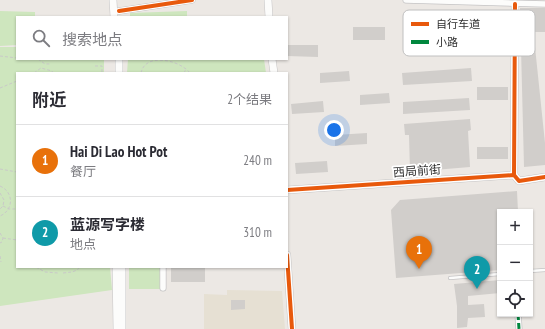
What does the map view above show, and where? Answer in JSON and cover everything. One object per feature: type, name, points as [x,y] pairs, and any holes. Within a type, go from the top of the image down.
[{"type":"street","points":[[113,0],[117,15]]},
{"type":"street","points":[[117,15],[118,0]]},
{"type":"street","points":[[117,15],[192,0]]},
{"type":"street","points":[[268,0],[269,16]]},
{"type":"street","points":[[406,0],[545,4]]},
{"type":"street","points":[[515,4],[515,10]]},
{"type":"street","points":[[514,175],[515,56]]},
{"type":"street","points":[[115,60],[115,72]]},
{"type":"street","points":[[119,60],[119,72]]},
{"type":"street","points":[[272,60],[274,72]]},
{"type":"street","name":"西局前街","points":[[288,190],[514,175],[518,181],[545,177]]},
{"type":"street","points":[[116,268],[117,329]]},
{"type":"street","points":[[122,268],[122,329]]},
{"type":"street","points":[[163,288],[164,268]]},
{"type":"street","points":[[288,268],[292,329]]},
{"type":"street","points":[[518,317],[520,329]]},
{"type":"lane","points":[[533,271],[545,270]]},
{"type":"lane","points":[[450,278],[497,274]]},
{"type":"path","points":[[0,56],[16,58]]},
{"type":"path","points":[[39,60],[45,64],[51,64]]},
{"type":"path","points":[[141,72],[145,64],[157,60],[176,63],[187,69],[189,72]]},
{"type":"path","points":[[96,66],[102,66],[102,72]]},
{"type":"path","points":[[35,72],[41,68],[52,72]]},
{"type":"path","points":[[0,88],[16,81]]},
{"type":"path","points":[[0,169],[16,172]]},
{"type":"path","points":[[0,186],[7,191],[11,200],[8,209],[0,216]]},
{"type":"path","points":[[0,193],[4,200],[3,206],[0,209]]},
{"type":"path","points":[[3,206],[8,209],[16,209]]},
{"type":"path","points":[[0,233],[3,238]]},
{"type":"path","points":[[3,238],[16,240]]},
{"type":"path","points":[[0,243],[3,238]]},
{"type":"path","points":[[0,256],[1,262]]},
{"type":"path","points":[[38,268],[45,272],[58,273]]},
{"type":"path","points":[[63,273],[77,271],[79,268]]},
{"type":"shaded area","points":[[227,290],[282,291],[285,329],[204,329],[204,294],[227,295]]},
{"type":"green space","points":[[0,11],[35,12],[35,16],[16,16],[16,45],[0,46]]},
{"type":"green space","points":[[187,11],[187,16],[130,16],[130,13]]},
{"type":"green space","points":[[0,47],[16,47],[16,60],[104,60],[104,72],[16,72],[16,268],[110,268],[112,290],[0,306]]},
{"type":"green space","points":[[128,60],[264,60],[266,72],[127,72]]},
{"type":"green space","points":[[129,268],[161,268],[161,289],[129,289]]},
{"type":"building","points":[[520,8],[545,8],[545,32],[535,32],[535,10],[520,10]]},
{"type":"building","points":[[353,27],[385,27],[385,40],[353,40]]},
{"type":"building","points":[[288,45],[318,45],[318,57],[288,56]]},
{"type":"building","points":[[535,47],[545,143],[545,165],[524,167],[521,56],[535,56]]},
{"type":"building","points":[[471,68],[472,81],[403,85],[402,73]]},
{"type":"building","points":[[349,71],[350,81],[320,83],[320,73]]},
{"type":"building","points":[[477,87],[508,87],[508,100],[477,100]]},
{"type":"building","points":[[389,93],[390,103],[360,105],[360,95]]},
{"type":"building","points":[[469,98],[470,110],[403,114],[403,102]]},
{"type":"building","points":[[323,101],[324,112],[292,114],[291,104]]},
{"type":"building","points":[[470,119],[471,130],[468,131],[470,167],[410,172],[409,135],[405,135],[404,124]]},
{"type":"building","points":[[367,133],[367,144],[335,146],[335,135]]},
{"type":"building","points":[[477,147],[508,147],[508,159],[477,159]]},
{"type":"building","points":[[327,161],[328,172],[296,174],[295,163]]},
{"type":"building","points":[[517,191],[518,209],[497,209],[497,270],[396,278],[391,210],[400,200]]},
{"type":"building","points":[[171,268],[205,268],[205,282],[171,282]]},
{"type":"building","points":[[497,280],[497,293],[468,296],[468,305],[484,304],[485,317],[468,318],[467,327],[457,328],[457,306],[454,284]]},
{"type":"building","points":[[231,300],[245,300],[245,309],[231,310]]},
{"type":"marked path","points":[[518,317],[519,329]]},
{"type":"cycle path","points":[[119,11],[192,0]]},
{"type":"cycle path","points":[[515,4],[515,10]]},
{"type":"cycle path","points":[[514,175],[515,56]]},
{"type":"cycle path","points":[[288,190],[514,175],[519,181],[545,177]]},
{"type":"cycle path","points":[[288,268],[292,329]]},
{"type":"place","name":"Hai Di Lao Hot Pot","points":[[419,269]]},
{"type":"place","name":"蓝源写字楼","points":[[477,289]]}]
